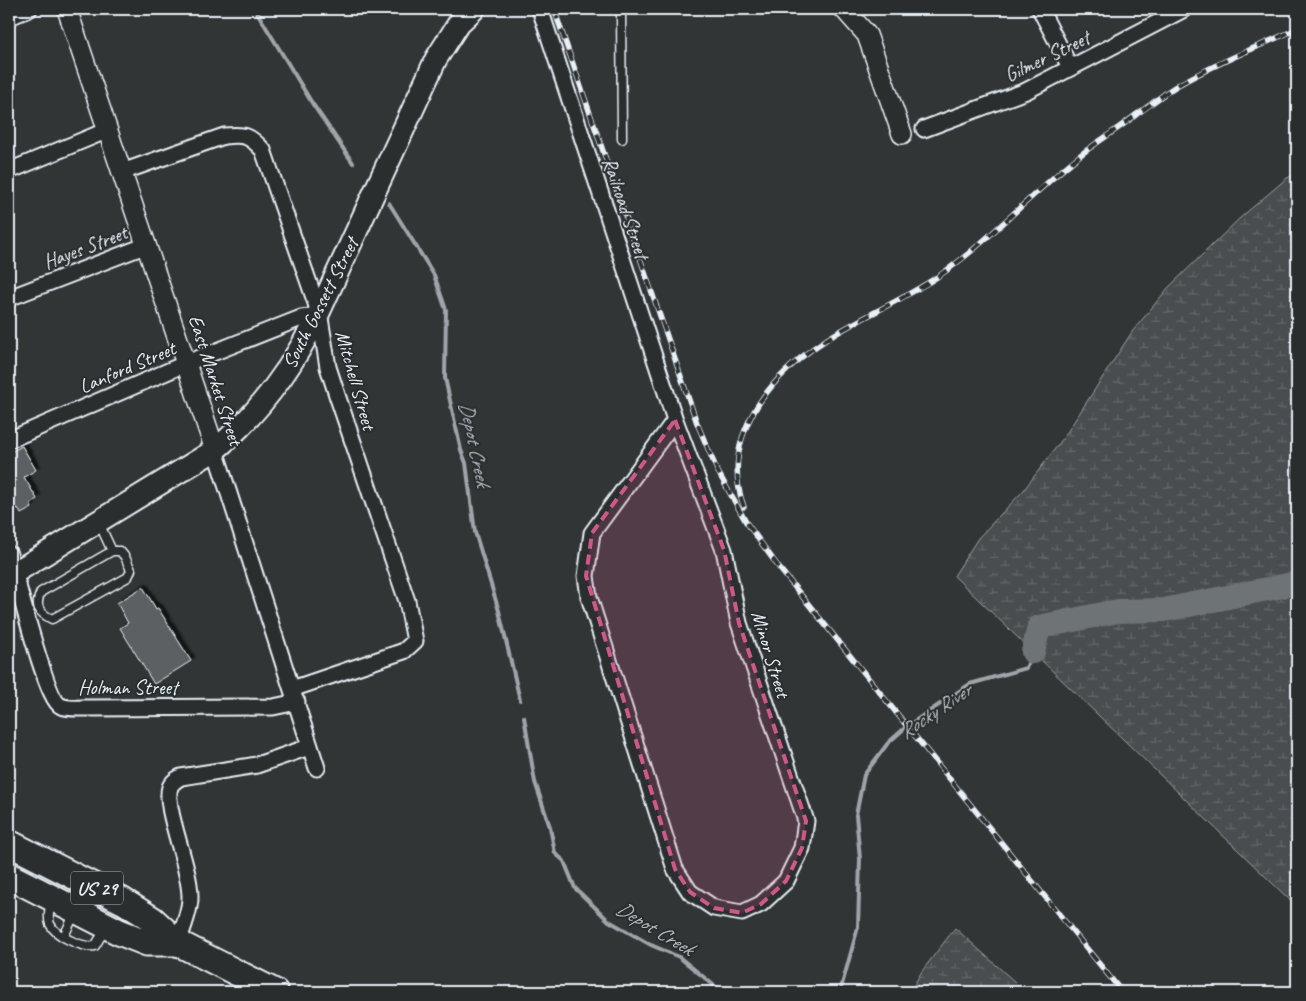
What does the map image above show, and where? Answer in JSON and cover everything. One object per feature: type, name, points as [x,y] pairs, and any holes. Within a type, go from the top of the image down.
[{"type":"highway","name":"US 29","points":[[9,843],[122,901],[152,919],[178,943],[275,992]]},
{"type":"highway","name":"US 29","points":[[9,876],[107,926],[147,943],[178,943]]},
{"type":"main road","name":"South Gossett Street","points":[[11,567],[98,522],[215,450],[238,431],[263,404],[297,357],[318,316],[436,59],[459,23],[474,9]]},
{"type":"street","points":[[9,17],[29,9]]},
{"type":"street","name":"East Market Street","points":[[67,9],[187,363],[317,768]]},
{"type":"street","name":"Railroad Street","points":[[540,9],[675,420]]},
{"type":"street","points":[[844,9],[867,35],[902,134]]},
{"type":"street","points":[[1040,9],[1070,67]]},
{"type":"street","name":"Gilmer Street","points":[[924,129],[1026,91],[1184,9]]},
{"type":"street","points":[[9,170],[108,130]]},
{"type":"street","name":"Mitchell Street","points":[[122,172],[224,136],[238,134],[250,136],[263,150],[318,316],[328,367],[407,601],[415,641],[404,651],[294,696]]},
{"type":"street","name":"Hayes Street","points":[[9,298],[147,245]]},
{"type":"street","name":"Lanford Street","points":[[9,440],[187,363],[301,318],[318,316]]},
{"type":"street","name":"Minor Street","points":[[675,420],[724,550],[739,623],[806,821],[802,848],[786,881],[761,904],[742,914],[714,908],[690,892],[675,869],[589,596],[586,576],[592,532],[675,420]]},
{"type":"street","name":"Holman Street","points":[[11,567],[23,599],[52,698],[60,706],[88,708],[273,707],[294,696]]},
{"type":"street","points":[[178,943],[190,899],[189,876],[170,808],[169,789],[172,783],[181,777],[257,764],[309,747]]},
{"type":"lane","points":[[621,9],[622,139]]},
{"type":"lane","points":[[98,522],[112,551]]},
{"type":"lane","points":[[23,599],[41,592],[112,551],[120,551],[125,556],[131,570],[128,577],[52,619],[42,614],[37,608],[37,600],[41,592]]},
{"type":"lane","points":[[52,898],[50,924],[55,932],[88,947],[95,946],[107,926]]},
{"type":"lane","points":[[64,936],[76,910]]},
{"type":"highlighted area","points":[[675,420],[724,550],[739,623],[806,821],[802,848],[786,881],[761,904],[742,913],[714,908],[690,892],[675,869],[586,576],[592,533]]},
{"type":"green space","points":[[1297,174],[1297,907],[954,576],[978,538],[1023,491],[1064,437],[1132,332],[1168,288],[1240,218],[1287,178]]},
{"type":"green space","points":[[955,928],[1026,992],[910,992],[922,971]]},
{"type":"building","points":[[22,446],[36,470],[24,477],[37,499],[30,504],[32,508],[21,514],[18,508],[12,512],[9,506],[9,453]]},
{"type":"building","points":[[143,587],[191,661],[154,684],[120,628],[128,623],[117,603]]},
{"type":"waterway","name":"Depot Creek","points":[[255,9],[312,103],[353,163]]},
{"type":"waterway","name":"Depot Creek","points":[[389,203],[434,275],[446,310],[445,378],[461,450],[466,463],[475,532],[499,611],[520,700]]},
{"type":"waterway","name":"Rocky River","points":[[1033,652],[1039,627],[1118,611],[1164,610],[1297,583]]},
{"type":"waterway","name":"Rocky River","points":[[840,992],[858,927],[860,859],[856,815],[864,775],[888,743],[906,727],[970,684],[1026,668],[1033,652]]},
{"type":"waterway","name":"Depot Creek","points":[[524,717],[535,782],[550,827],[555,853],[564,861],[575,888],[609,921],[651,945],[679,957],[722,992]]},
{"type":"railway","points":[[554,9],[697,423],[717,470],[746,522],[780,569],[1122,992]]},
{"type":"railway","points":[[744,507],[737,471],[742,437],[749,421],[768,391],[798,360],[837,333],[902,298],[943,273],[980,244],[1068,165],[1173,88],[1222,62],[1297,29]]}]
